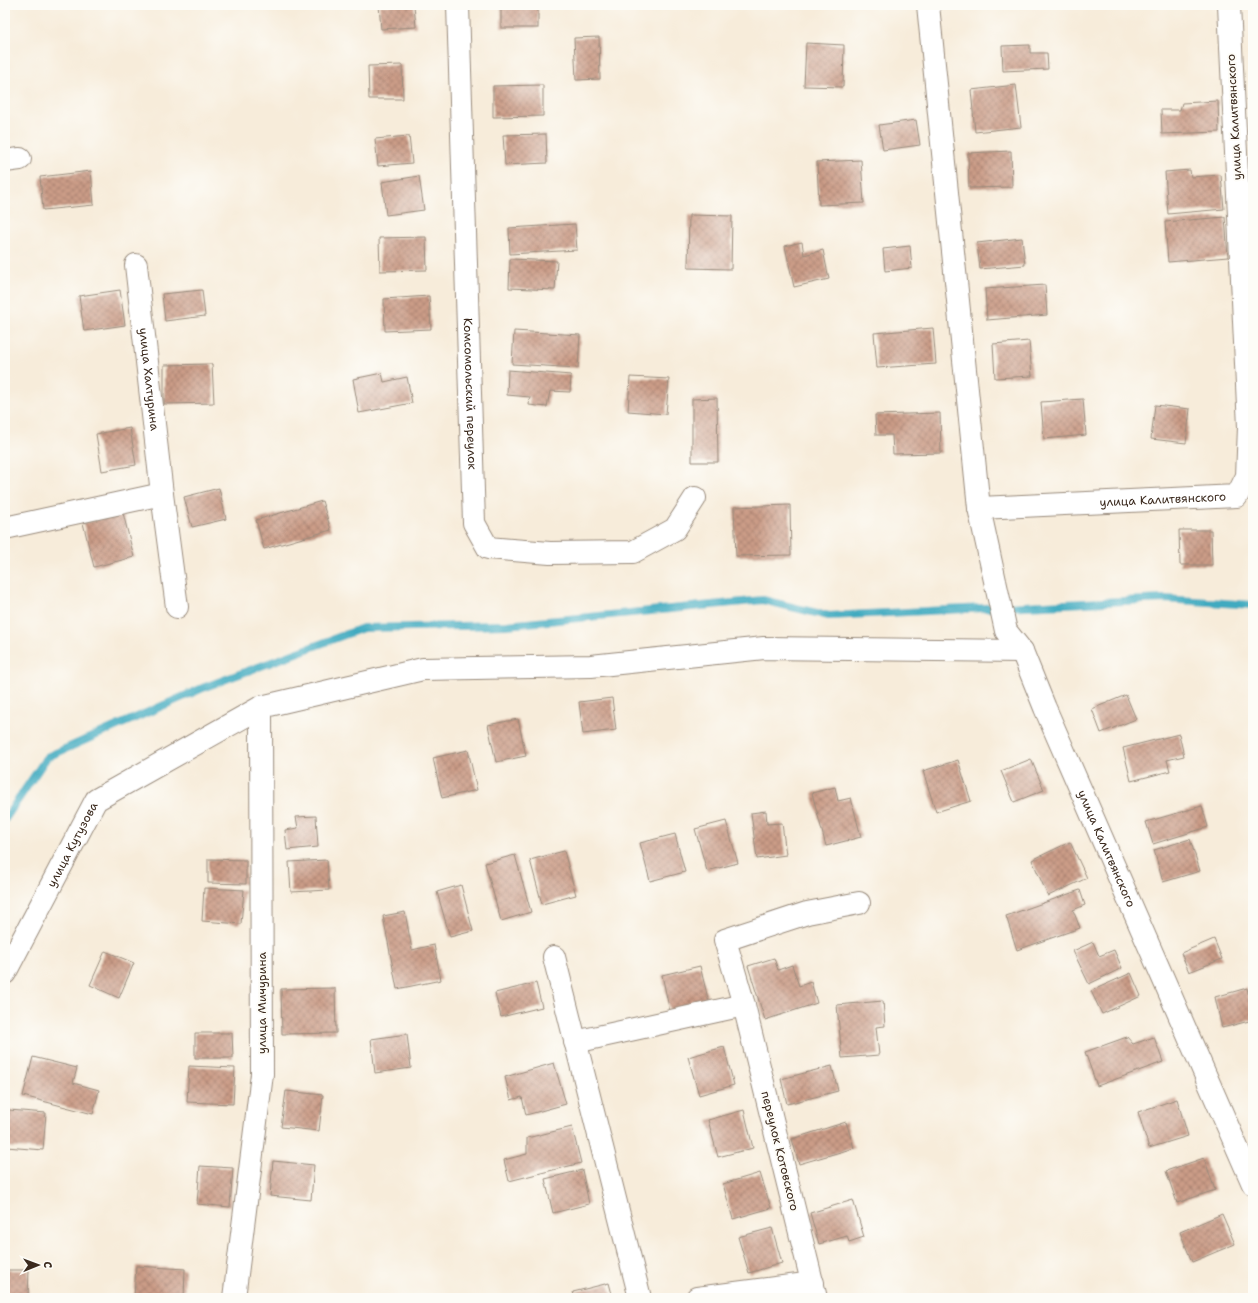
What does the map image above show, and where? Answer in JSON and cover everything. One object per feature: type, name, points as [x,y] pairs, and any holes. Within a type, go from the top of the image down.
[{"type":"street","name":"Комсомольский переулок","points":[[458,5],[474,523],[488,548],[550,553],[633,552],[675,529],[696,498]]},
{"type":"street","name":"улица Калитвянского","points":[[928,5],[981,518],[1006,631],[1022,651],[1045,708],[1253,1184]]},
{"type":"street","name":"улица Калитвянского","points":[[981,518],[1245,499],[1249,427],[1228,5]]},
{"type":"street","name":"улица Халтурина","points":[[136,265],[162,494],[177,607]]},
{"type":"street","points":[[5,528],[162,494]]},
{"type":"street","name":"улица Кутузова","points":[[5,973],[96,800],[262,707],[423,669],[590,666],[764,648],[1022,651]]},
{"type":"street","name":"улица Мичурина","points":[[234,1298],[262,1074],[262,707]]},
{"type":"street","name":"переулок Котовского","points":[[815,1291],[744,1005],[725,940],[807,913],[859,903]]},
{"type":"street","points":[[554,957],[640,1298]]},
{"type":"street","points":[[575,1042],[744,1005]]},
{"type":"street","points":[[697,1298],[815,1291]]},
{"type":"building","points":[[379,5],[414,5],[416,27],[381,29]]},
{"type":"building","points":[[501,5],[538,5],[538,28],[501,28]]},
{"type":"building","points":[[599,37],[600,79],[576,80],[574,38]]},
{"type":"building","points":[[806,43],[844,45],[843,87],[804,86]]},
{"type":"building","points":[[1030,45],[1030,53],[1047,53],[1048,69],[1003,71],[1002,46]]},
{"type":"building","points":[[402,65],[403,99],[369,99],[368,66]]},
{"type":"building","points":[[543,85],[543,116],[493,117],[493,86]]},
{"type":"building","points":[[1016,85],[1021,127],[975,132],[971,90]]},
{"type":"building","points":[[1218,101],[1219,132],[1162,134],[1161,110],[1180,110],[1182,103]]},
{"type":"building","points":[[916,120],[920,145],[883,150],[879,125]]},
{"type":"building","points":[[546,134],[547,163],[505,165],[503,135]]},
{"type":"building","points":[[409,136],[412,163],[378,166],[375,139]]},
{"type":"building","points":[[1011,151],[1012,187],[969,188],[968,153]]},
{"type":"building","points":[[861,160],[864,203],[819,205],[817,162]]},
{"type":"building","points":[[1190,170],[1191,177],[1221,175],[1224,209],[1168,214],[1165,172]]},
{"type":"building","points":[[91,171],[94,205],[43,210],[40,177]]},
{"type":"building","points":[[419,176],[424,210],[386,215],[382,182]]},
{"type":"building","points":[[689,215],[732,216],[731,269],[688,268]]},
{"type":"building","points":[[1225,217],[1228,257],[1168,262],[1165,222]]},
{"type":"building","points":[[575,224],[577,250],[510,254],[509,228]]},
{"type":"building","points":[[426,237],[427,270],[380,271],[379,238]]},
{"type":"building","points":[[1022,238],[1025,265],[980,269],[977,243]]},
{"type":"building","points":[[802,242],[804,255],[823,250],[829,279],[794,287],[785,246]]},
{"type":"building","points":[[910,246],[912,268],[885,271],[883,249]]},
{"type":"building","points":[[510,259],[557,261],[555,290],[509,288]]},
{"type":"building","points":[[1045,285],[1047,315],[987,320],[985,289]]},
{"type":"building","points":[[120,290],[125,325],[84,331],[79,296]]},
{"type":"building","points":[[202,290],[205,316],[165,321],[162,294]]},
{"type":"building","points":[[429,296],[431,329],[385,331],[384,299]]},
{"type":"building","points":[[933,328],[936,364],[877,368],[874,333]]},
{"type":"building","points":[[514,331],[580,335],[578,368],[512,364]]},
{"type":"building","points":[[1029,341],[1032,376],[995,378],[993,344]]},
{"type":"building","points":[[212,364],[214,403],[164,404],[164,365]]},
{"type":"building","points":[[508,370],[571,375],[570,392],[550,391],[547,407],[529,405],[530,397],[507,395]]},
{"type":"building","points":[[382,373],[384,382],[407,377],[412,403],[359,413],[353,379]]},
{"type":"building","points":[[630,377],[669,379],[666,414],[628,411]]},
{"type":"building","points":[[717,398],[718,462],[692,462],[692,399]]},
{"type":"building","points":[[1083,399],[1086,435],[1044,439],[1041,402]]},
{"type":"building","points":[[1155,405],[1190,409],[1186,443],[1151,439]]},
{"type":"building","points":[[940,413],[941,453],[893,454],[892,435],[876,435],[875,415]]},
{"type":"building","points":[[130,428],[136,465],[102,471],[96,434]]},
{"type":"building","points":[[219,488],[226,519],[192,527],[184,497]]},
{"type":"building","points":[[322,501],[331,530],[264,549],[256,520]]},
{"type":"building","points":[[790,505],[791,555],[736,556],[734,507]]},
{"type":"building","points":[[123,513],[134,557],[94,567],[83,523]]},
{"type":"building","points":[[1179,530],[1211,530],[1212,565],[1180,565]]},
{"type":"building","points":[[1126,695],[1136,719],[1101,733],[1092,709]]},
{"type":"building","points":[[612,698],[616,730],[583,734],[579,702]]},
{"type":"building","points":[[518,719],[526,756],[496,762],[488,725]]},
{"type":"building","points":[[1179,734],[1184,756],[1167,760],[1170,771],[1131,781],[1123,748]]},
{"type":"building","points":[[468,750],[477,790],[442,798],[433,758]]},
{"type":"building","points":[[1031,759],[1044,790],[1014,802],[1001,771]]},
{"type":"building","points":[[958,760],[971,801],[936,812],[923,771]]},
{"type":"building","points":[[835,787],[838,801],[851,798],[861,837],[826,846],[812,793]]},
{"type":"building","points":[[1202,806],[1208,827],[1153,844],[1146,822]]},
{"type":"building","points":[[766,811],[767,824],[782,823],[786,855],[757,859],[751,813]]},
{"type":"building","points":[[316,816],[318,847],[287,850],[285,830],[298,828],[296,817]]},
{"type":"building","points":[[726,821],[738,863],[707,871],[695,829]]},
{"type":"building","points":[[675,834],[685,872],[650,881],[640,843]]},
{"type":"building","points":[[1190,839],[1200,871],[1163,882],[1154,850]]},
{"type":"building","points":[[1070,842],[1087,878],[1048,896],[1032,860]]},
{"type":"building","points":[[564,851],[576,895],[542,904],[530,860]]},
{"type":"building","points":[[515,855],[531,912],[501,921],[485,863]]},
{"type":"building","points":[[208,859],[246,860],[246,884],[208,883]]},
{"type":"building","points":[[327,860],[329,890],[291,892],[289,862]]},
{"type":"building","points":[[461,885],[473,931],[450,937],[437,892]]},
{"type":"building","points":[[204,888],[244,890],[241,924],[202,921]]},
{"type":"building","points":[[1080,890],[1085,905],[1073,910],[1080,928],[1017,950],[1006,916]]},
{"type":"building","points":[[405,912],[412,950],[434,945],[441,980],[397,989],[383,916]]},
{"type":"building","points":[[1214,939],[1222,959],[1189,972],[1181,953]]},
{"type":"building","points":[[1093,942],[1099,956],[1114,950],[1122,968],[1089,984],[1073,951]]},
{"type":"building","points":[[105,951],[134,963],[119,998],[90,985]]},
{"type":"building","points":[[774,958],[778,970],[792,965],[799,986],[811,982],[817,1003],[765,1020],[748,966]]},
{"type":"building","points":[[700,966],[709,1003],[670,1012],[662,975]]},
{"type":"building","points":[[1131,973],[1141,996],[1102,1014],[1091,991]]},
{"type":"building","points":[[536,983],[542,1007],[501,1017],[495,993]]},
{"type":"building","points":[[335,988],[336,1033],[282,1034],[281,989]]},
{"type":"building","points":[[1247,988],[1249,997],[1253,996],[1253,1020],[1222,1028],[1215,997]]},
{"type":"building","points":[[883,1001],[885,1026],[876,1027],[879,1055],[842,1058],[837,1005]]},
{"type":"building","points":[[195,1033],[232,1033],[233,1058],[195,1058]]},
{"type":"building","points":[[407,1034],[411,1068],[375,1073],[371,1039]]},
{"type":"building","points":[[1127,1037],[1133,1044],[1154,1037],[1163,1062],[1097,1086],[1085,1052]]},
{"type":"building","points":[[724,1047],[734,1085],[699,1095],[688,1057]]},
{"type":"building","points":[[33,1057],[77,1068],[73,1083],[99,1090],[93,1114],[23,1096]]},
{"type":"building","points":[[554,1063],[566,1104],[526,1115],[522,1097],[511,1100],[505,1077]]},
{"type":"building","points":[[189,1066],[235,1068],[233,1104],[187,1102]]},
{"type":"building","points":[[832,1066],[838,1091],[787,1104],[781,1079]]},
{"type":"building","points":[[286,1091],[323,1095],[319,1131],[281,1127]]},
{"type":"building","points":[[1177,1099],[1188,1136],[1149,1148],[1138,1112]]},
{"type":"building","points":[[9,1110],[46,1113],[43,1150],[6,1147]]},
{"type":"building","points":[[744,1110],[753,1148],[718,1157],[708,1120]]},
{"type":"building","points":[[846,1122],[854,1148],[799,1164],[792,1139]]},
{"type":"building","points":[[572,1127],[581,1163],[509,1181],[504,1160],[527,1154],[527,1138]]},
{"type":"building","points":[[1204,1158],[1215,1190],[1177,1203],[1166,1171]]},
{"type":"building","points":[[273,1161],[314,1165],[311,1200],[270,1196]]},
{"type":"building","points":[[200,1166],[233,1168],[230,1207],[197,1204]]},
{"type":"building","points":[[582,1170],[589,1204],[553,1213],[545,1179]]},
{"type":"building","points":[[760,1173],[771,1208],[733,1219],[723,1184]]},
{"type":"building","points":[[853,1200],[864,1237],[849,1242],[847,1236],[819,1244],[810,1213]]},
{"type":"building","points":[[1222,1214],[1235,1244],[1192,1262],[1180,1232]]},
{"type":"building","points":[[772,1228],[782,1263],[749,1273],[738,1237]]},
{"type":"building","points":[[136,1266],[185,1269],[184,1298],[134,1298]]},
{"type":"building","points":[[5,1270],[29,1270],[28,1298],[5,1298]]},
{"type":"building","points":[[609,1283],[613,1298],[575,1298],[573,1292]]},
{"type":"building","points":[[263,1294],[292,1296],[292,1298],[262,1298]]},
{"type":"waterway","points":[[5,819],[47,757],[205,687],[363,628],[507,625],[763,600],[829,616],[1164,599],[1253,605]]}]
